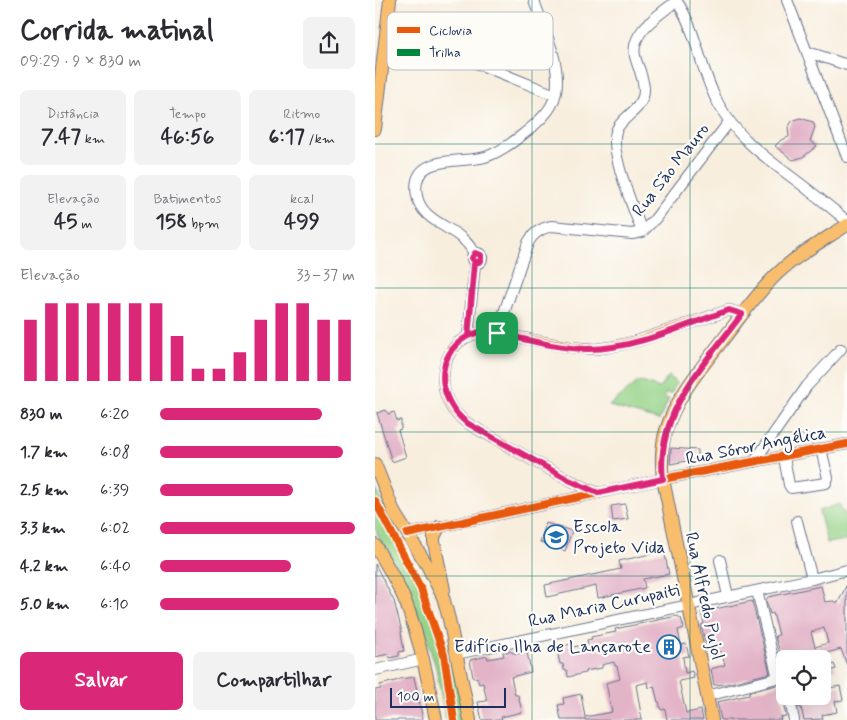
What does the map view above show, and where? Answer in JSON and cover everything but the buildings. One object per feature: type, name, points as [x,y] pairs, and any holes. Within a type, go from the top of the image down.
[{"type":"main road","points":[[375,122],[387,27]]},
{"type":"main road","name":"Rua Alfredo Pujol","points":[[712,720],[663,479],[661,455],[665,437],[671,417],[688,388],[742,314],[779,272],[847,225]]},
{"type":"main road","points":[[375,464],[395,514],[402,541],[427,565],[443,597]]},
{"type":"main road","points":[[439,527],[434,537],[434,542],[444,587],[443,597],[450,654],[470,720]]},
{"type":"main road","points":[[375,545],[405,602],[423,659],[436,720]]},
{"type":"street","points":[[534,0],[538,12]]},
{"type":"street","points":[[642,232],[618,161],[614,138],[619,126],[640,104],[643,97],[643,83],[635,56],[636,39],[641,31],[676,0],[687,20],[714,94],[729,122],[753,147],[847,221]]},
{"type":"street","points":[[787,0],[847,157]]},
{"type":"street","points":[[807,52],[847,65]]},
{"type":"street","points":[[468,336],[474,258],[466,241],[427,215],[421,208],[416,188],[421,173],[433,164],[485,157],[503,148],[542,117],[551,106],[555,96],[557,81],[553,56]]},
{"type":"street","points":[[492,70],[555,96]]},
{"type":"street","name":"Rua São Mauro","points":[[497,333],[528,243],[533,235],[552,226],[627,235],[642,232],[655,219],[729,122]]},
{"type":"street","points":[[598,493],[569,480],[521,454],[467,423],[454,411],[449,404],[444,388],[444,369],[452,350],[468,336],[479,332],[497,333],[570,347],[595,349],[637,341],[729,310],[742,314]]},
{"type":"street","points":[[754,462],[807,386],[841,349]]},
{"type":"street","name":"Rua Sóror Angélica","points":[[402,541],[439,527],[663,479],[847,444]]},
{"type":"street","points":[[784,457],[791,488],[826,483],[828,478],[821,449]]},
{"type":"street","points":[[797,521],[812,579]]},
{"type":"street","points":[[720,560],[727,596]]},
{"type":"street","name":"Rua Maria Curupaiti","points":[[450,654],[812,579],[847,570]]},
{"type":"street","points":[[757,590],[776,659]]},
{"type":"street","points":[[375,670],[423,659]]},
{"type":"street","points":[[707,696],[776,678]]},
{"type":"street","points":[[791,705],[794,720]]},
{"type":"path","points":[[402,541],[424,587],[444,646]]},
{"type":"path","points":[[402,541],[450,654]]},
{"type":"path","points":[[445,664],[455,720]]},
{"type":"path","points":[[449,674],[455,720]]},
{"type":"green space","points":[[669,376],[677,383],[671,394],[666,393],[664,398],[669,399],[659,420],[609,406],[639,381],[659,388]]},
{"type":"green space","points":[[375,487],[452,652],[465,720],[446,720],[436,667],[408,585],[381,542],[375,528]]},
{"type":"green space","points":[[839,504],[847,518],[847,540],[827,543],[819,511]]},
{"type":"marked path","points":[[468,336],[475,263]]},
{"type":"cycle path","points":[[598,493],[534,461],[473,427],[457,415],[449,404],[443,383],[446,362],[453,349],[463,339],[482,333],[497,333],[570,347],[595,349],[637,341],[729,310],[742,314]]},
{"type":"cycle path","points":[[407,534],[663,479],[847,444]]},
{"type":"cycle path","points":[[375,501],[421,589],[444,655],[454,720]]},
{"type":"place","name":"Escola Projeto Vida","points":[[556,537]]},
{"type":"place","name":"Edifício Ilha de Lançarote","points":[[669,647]]},
{"type":"route","points":[[497,333],[479,332],[468,336],[475,262],[473,262],[472,258],[475,253],[481,255],[482,258],[479,262],[475,262],[474,264],[468,336],[452,350],[444,369],[443,381],[449,404],[467,423],[569,480],[598,493],[663,479],[661,455],[666,430],[671,417],[679,401],[742,314],[729,310],[628,344],[595,349],[570,347],[497,333]]}]
